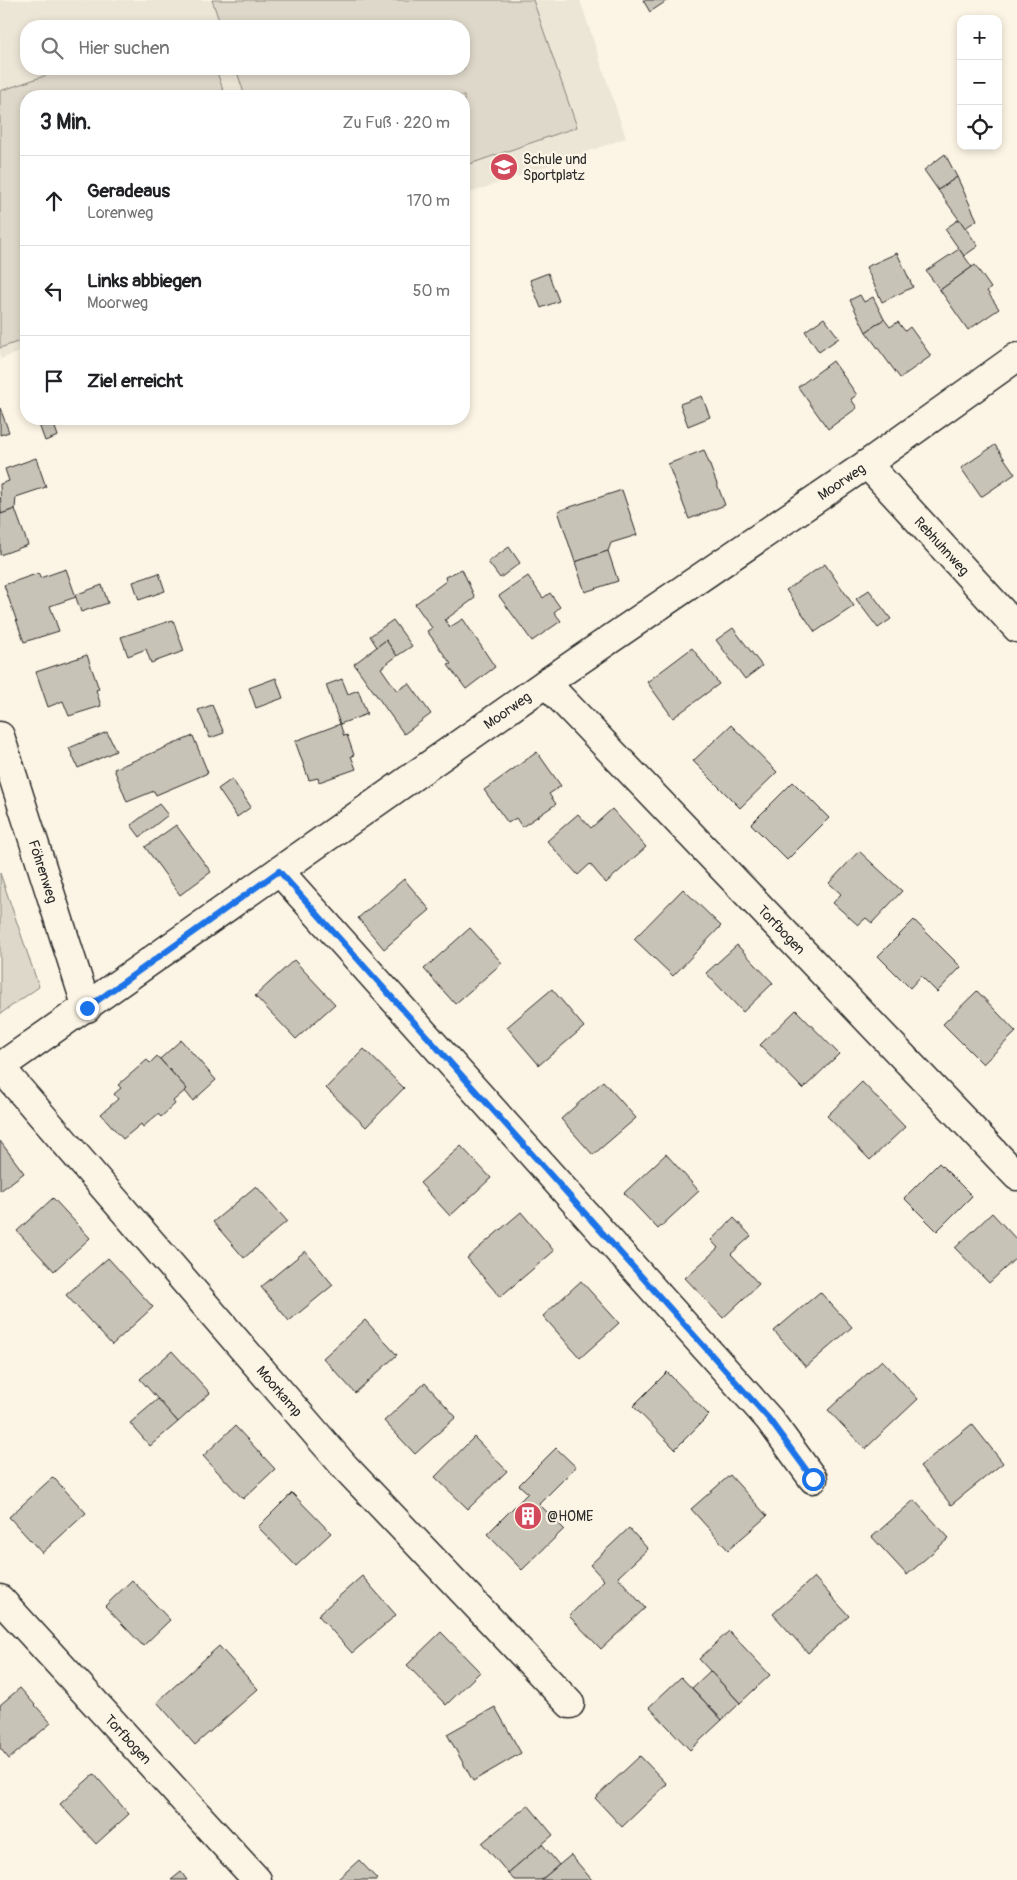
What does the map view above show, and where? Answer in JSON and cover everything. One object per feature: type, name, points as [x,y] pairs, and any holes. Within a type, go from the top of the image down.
[{"type":"street","name":"Moorweg","points":[[0,1067],[87,1008],[546,683],[867,464],[1017,357]]},
{"type":"street","name":"Rebhuhnweg","points":[[867,464],[1017,628]]},
{"type":"street","name":"Torfbogen","points":[[546,683],[1017,1176]]},
{"type":"street","name":"Föhrenweg","points":[[0,736],[87,1008]]},
{"type":"street","points":[[279,871],[769,1419],[813,1479]]},
{"type":"street","name":"Moorkamp","points":[[0,1067],[345,1467],[570,1704]]},
{"type":"street","name":"Torfbogen","points":[[0,1600],[257,1880]]},
{"type":"shaded area","name":"Schule und Sportplatz","points":[[0,0],[580,0],[626,138],[470,193],[470,90],[20,90],[20,352],[0,359]]},
{"type":"shaded area","points":[[212,0],[533,0],[577,127],[470,164],[470,90],[243,90],[238,75],[470,75],[470,20],[219,20]]},
{"type":"shaded area","points":[[47,75],[218,75],[223,90],[20,90],[20,341],[0,348],[0,91]]},
{"type":"shaded area","points":[[0,873],[39,987],[0,1014]]},
{"type":"building","points":[[643,0],[668,0],[650,12]]},
{"type":"building","points":[[945,154],[957,177],[938,190],[924,170]]},
{"type":"building","points":[[957,177],[977,220],[965,228],[938,190]]},
{"type":"building","points":[[959,219],[978,246],[964,256],[945,229]]},
{"type":"building","points":[[959,249],[972,267],[940,290],[926,271]]},
{"type":"building","points":[[897,253],[913,287],[882,302],[866,267]]},
{"type":"building","points":[[975,265],[991,288],[987,291],[999,309],[968,330],[940,290]]},
{"type":"building","points":[[548,273],[559,301],[541,308],[530,280]]},
{"type":"building","points":[[860,295],[864,302],[873,297],[884,319],[866,332],[850,300]]},
{"type":"building","points":[[824,318],[839,338],[819,352],[805,331]]},
{"type":"building","points":[[884,319],[890,327],[898,322],[905,331],[910,327],[931,356],[900,378],[866,332]]},
{"type":"building","points":[[833,361],[857,395],[851,399],[857,408],[828,429],[798,387]]},
{"type":"building","points":[[702,396],[710,417],[688,426],[680,404]]},
{"type":"building","points":[[0,408],[9,432],[0,435]]},
{"type":"building","points":[[39,425],[54,425],[58,436],[45,441]]},
{"type":"building","points":[[995,445],[1015,474],[981,497],[961,468]]},
{"type":"building","points":[[704,450],[725,505],[689,519],[668,464]]},
{"type":"building","points":[[36,458],[46,487],[16,497],[15,509],[1,514],[0,484],[9,481],[5,469]]},
{"type":"building","points":[[622,490],[637,535],[611,543],[608,551],[575,562],[558,511]]},
{"type":"building","points":[[15,509],[28,545],[0,555],[0,510],[1,514]]},
{"type":"building","points":[[509,547],[520,563],[500,578],[488,562]]},
{"type":"building","points":[[608,551],[618,581],[585,592],[575,562]]},
{"type":"building","points":[[825,564],[854,606],[815,632],[786,590]]},
{"type":"building","points":[[66,569],[76,597],[50,606],[59,631],[24,642],[4,585],[39,573],[40,578]]},
{"type":"building","points":[[462,569],[475,598],[445,620],[450,627],[463,619],[495,667],[466,689],[448,665],[451,664],[427,631],[432,628],[415,604],[446,581],[445,577]]},
{"type":"building","points":[[159,573],[165,591],[139,600],[133,582]]},
{"type":"building","points":[[528,576],[543,598],[550,593],[560,607],[554,612],[561,621],[532,641],[499,596]]},
{"type":"building","points":[[102,585],[108,603],[81,612],[75,595]]},
{"type":"building","points":[[869,590],[891,619],[878,628],[856,599]]},
{"type":"building","points":[[173,620],[184,651],[151,663],[146,649],[128,656],[121,637]]},
{"type":"building","points":[[393,620],[412,646],[397,656],[386,640],[377,647],[370,636]]},
{"type":"building","points":[[733,628],[762,666],[745,679],[716,640]]},
{"type":"building","points":[[386,640],[397,656],[381,668],[397,691],[409,683],[431,714],[404,734],[354,664]]},
{"type":"building","points":[[692,648],[719,684],[673,718],[647,682]]},
{"type":"building","points":[[87,655],[99,689],[96,690],[101,706],[69,716],[63,701],[48,707],[36,672]]},
{"type":"building","points":[[276,678],[283,698],[256,708],[249,688]]},
{"type":"building","points":[[342,679],[348,694],[358,690],[367,714],[340,724],[326,685]]},
{"type":"building","points":[[212,705],[224,733],[210,738],[198,710]]},
{"type":"building","points":[[340,724],[344,736],[347,735],[354,755],[351,756],[356,769],[319,782],[318,778],[309,780],[295,741]]},
{"type":"building","points":[[731,725],[777,772],[740,808],[693,761]]},
{"type":"building","points":[[107,732],[116,751],[78,768],[69,748]]},
{"type":"building","points":[[193,736],[208,773],[156,795],[154,791],[127,802],[114,769]]},
{"type":"building","points":[[537,752],[561,786],[549,794],[556,804],[522,827],[516,818],[508,823],[484,790]]},
{"type":"building","points":[[232,779],[251,807],[237,817],[218,789]]},
{"type":"building","points":[[793,782],[829,818],[787,860],[751,824]]},
{"type":"building","points":[[159,804],[168,815],[140,837],[131,825]]},
{"type":"building","points":[[612,809],[646,847],[606,883],[590,864],[578,875],[547,841],[578,814],[591,828]]},
{"type":"building","points":[[176,825],[211,872],[180,895],[145,847]]},
{"type":"building","points":[[859,851],[902,891],[872,923],[866,918],[858,925],[833,903],[841,894],[829,883]]},
{"type":"building","points":[[404,879],[430,910],[384,949],[358,918]]},
{"type":"building","points":[[683,889],[721,926],[673,976],[634,939]]},
{"type":"building","points":[[914,920],[961,967],[937,992],[921,976],[910,988],[878,956]]},
{"type":"building","points":[[470,928],[502,963],[455,1004],[424,969]]},
{"type":"building","points":[[737,945],[773,983],[743,1012],[706,973]]},
{"type":"building","points":[[294,960],[335,1004],[296,1039],[255,996]]},
{"type":"building","points":[[552,989],[584,1027],[539,1065],[507,1027]]},
{"type":"building","points":[[977,991],[1016,1032],[983,1064],[943,1024]]},
{"type":"building","points":[[796,1010],[839,1054],[803,1089],[760,1045]]},
{"type":"building","points":[[181,1040],[216,1080],[193,1101],[185,1091],[187,1089],[160,1059]]},
{"type":"building","points":[[364,1049],[404,1088],[366,1127],[326,1088]]},
{"type":"building","points":[[157,1056],[187,1089],[173,1101],[175,1104],[161,1117],[158,1114],[143,1127],[141,1124],[123,1139],[101,1114],[118,1099],[114,1094],[121,1088],[118,1085],[147,1060],[150,1063]]},
{"type":"building","points":[[603,1081],[636,1118],[593,1155],[561,1119]]},
{"type":"building","points":[[862,1082],[905,1127],[870,1160],[827,1116]]},
{"type":"building","points":[[0,1141],[24,1173],[0,1191]]},
{"type":"building","points":[[461,1146],[491,1178],[450,1216],[420,1183]]},
{"type":"building","points":[[666,1154],[699,1191],[658,1229],[624,1193]]},
{"type":"building","points":[[939,1163],[972,1196],[937,1231],[904,1198]]},
{"type":"building","points":[[256,1186],[287,1221],[244,1258],[213,1222]]},
{"type":"building","points":[[53,1198],[90,1238],[54,1271],[17,1231]]},
{"type":"building","points":[[521,1212],[554,1251],[500,1297],[467,1258]]},
{"type":"building","points":[[992,1213],[1017,1240],[1017,1257],[989,1283],[955,1248]]},
{"type":"building","points":[[734,1218],[751,1236],[731,1254],[759,1284],[723,1318],[685,1278],[718,1248],[711,1240]]},
{"type":"building","points":[[305,1251],[333,1285],[289,1321],[261,1287]]},
{"type":"building","points":[[108,1258],[153,1307],[112,1345],[66,1295]]},
{"type":"building","points":[[581,1281],[619,1323],[580,1358],[543,1316]]},
{"type":"building","points":[[820,1292],[852,1327],[806,1367],[774,1331]]},
{"type":"building","points":[[365,1320],[397,1355],[355,1393],[323,1358]]},
{"type":"building","points":[[172,1351],[210,1393],[178,1422],[140,1379]]},
{"type":"building","points":[[882,1360],[918,1399],[865,1449],[828,1410]]},
{"type":"building","points":[[667,1372],[709,1415],[675,1449],[633,1406]]},
{"type":"building","points":[[425,1383],[456,1417],[415,1454],[384,1421]]},
{"type":"building","points":[[158,1399],[178,1422],[150,1446],[130,1423]]},
{"type":"building","points":[[972,1424],[1003,1463],[951,1505],[920,1466]]},
{"type":"building","points":[[235,1426],[275,1469],[243,1499],[203,1456]]},
{"type":"building","points":[[474,1437],[507,1471],[468,1509],[435,1477]]},
{"type":"building","name":"@HOME","points":[[556,1448],[576,1467],[539,1504],[564,1529],[522,1570],[487,1534],[528,1493],[519,1485]]},
{"type":"building","points":[[730,1475],[767,1516],[728,1550],[691,1509]]},
{"type":"building","points":[[53,1477],[86,1513],[42,1553],[9,1517]]},
{"type":"building","points":[[292,1493],[331,1533],[296,1566],[258,1527]]},
{"type":"building","points":[[914,1500],[949,1538],[907,1575],[872,1537]]},
{"type":"building","points":[[629,1528],[648,1549],[618,1577],[645,1608],[601,1649],[569,1616],[604,1580],[590,1565]]},
{"type":"building","points":[[362,1576],[396,1615],[352,1653],[318,1615]]},
{"type":"building","points":[[814,1577],[849,1616],[808,1653],[773,1614]]},
{"type":"building","points":[[132,1580],[170,1620],[143,1646],[105,1606]]},
{"type":"building","points":[[729,1631],[770,1675],[740,1703],[699,1659]]},
{"type":"building","points":[[441,1632],[480,1672],[446,1705],[407,1665]]},
{"type":"building","points":[[219,1646],[258,1689],[195,1745],[157,1702]]},
{"type":"building","points":[[710,1671],[740,1703],[722,1720],[692,1688]]},
{"type":"building","points":[[681,1677],[722,1720],[690,1750],[649,1707]]},
{"type":"building","points":[[20,1688],[51,1723],[9,1759],[0,1748],[0,1705]]},
{"type":"building","points":[[495,1707],[521,1753],[473,1781],[447,1734]]},
{"type":"building","points":[[640,1756],[667,1784],[622,1827],[595,1798]]},
{"type":"building","points":[[94,1774],[129,1814],[96,1844],[60,1804]]},
{"type":"building","points":[[528,1805],[553,1835],[508,1873],[482,1843]]},
{"type":"building","points":[[542,1844],[559,1865],[541,1880],[514,1880],[508,1873]]},
{"type":"building","points":[[571,1855],[592,1880],[541,1880]]},
{"type":"building","points":[[359,1860],[378,1880],[337,1880]]},
{"type":"building","points":[[181,1872],[187,1880],[171,1880]]},
{"type":"place","name":"Schule und Sportplatz","points":[[504,167]]},
{"type":"place","name":"@HOME","points":[[528,1516]]},
{"type":"route","points":[[87,1008],[279,871],[769,1419],[813,1479]]}]
